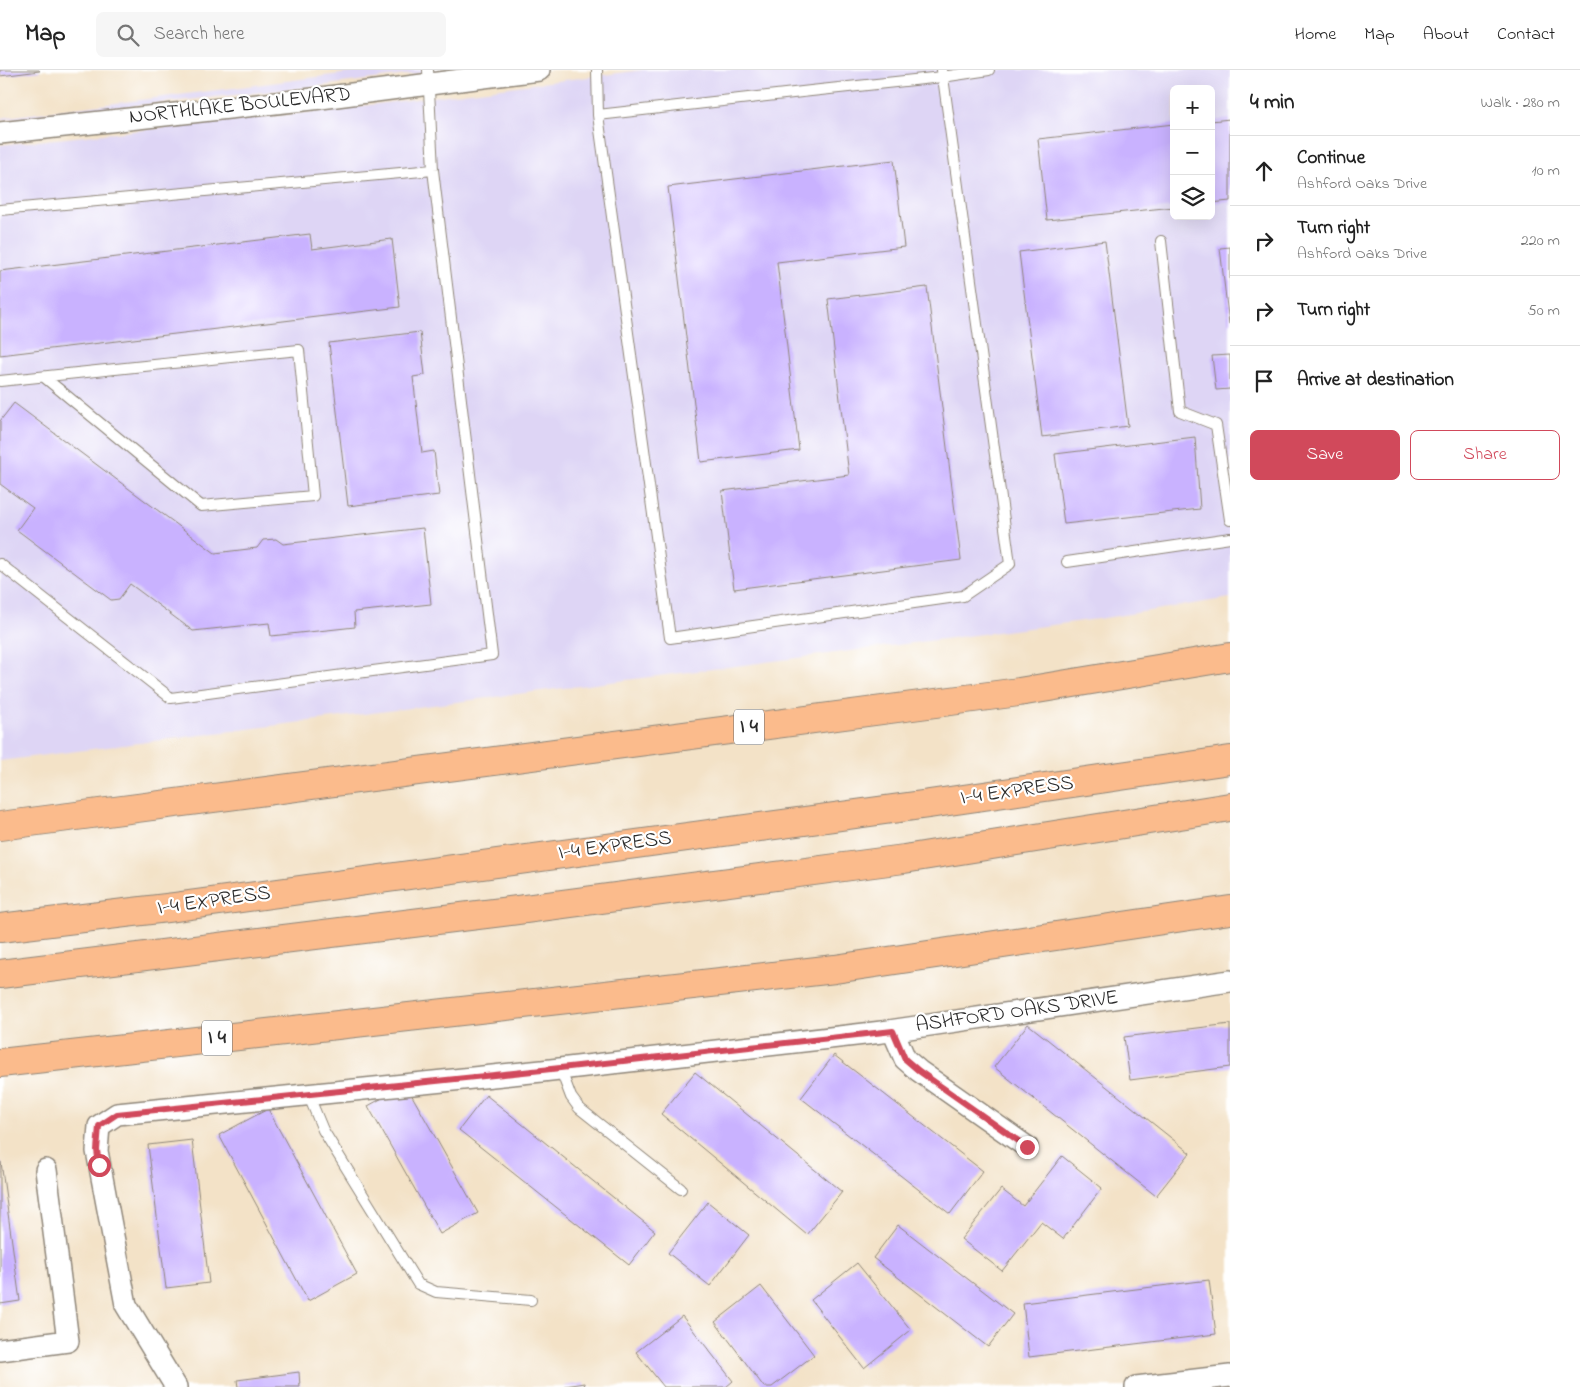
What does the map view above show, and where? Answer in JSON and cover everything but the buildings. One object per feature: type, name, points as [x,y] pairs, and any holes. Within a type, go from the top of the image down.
[{"type":"highway","name":"I 4","points":[[0,826],[1009,694],[1230,657]]},
{"type":"highway","name":"I-4 EXPRESS","points":[[0,928],[174,907],[919,806],[1230,760]]},
{"type":"highway","points":[[0,974],[904,860],[1230,807]]},
{"type":"highway","name":"I 4","points":[[0,1063],[835,969],[1230,910]]},
{"type":"street","name":"NORTHLAKE BOULEVARD","points":[[0,133],[313,99],[429,77],[539,70]]},
{"type":"street","name":"ASHFORD OAKS DRIVE","points":[[176,1387],[126,1305],[97,1150],[99,1126],[117,1114],[893,1031],[1230,981]]},
{"type":"street","points":[[893,1031],[905,1059],[919,1071],[1027,1147]]},
{"type":"street","points":[[0,1350],[68,1341],[46,1170]]},
{"type":"street","points":[[1136,1387],[1230,1376]]},
{"type":"lane","points":[[597,70],[598,115],[670,638],[963,596],[1010,564],[942,74]]},
{"type":"lane","points":[[598,115],[989,70]]},
{"type":"lane","points":[[0,564],[171,698],[492,655],[433,170],[429,77]]},
{"type":"lane","points":[[0,210],[433,170]]},
{"type":"lane","points":[[1160,241],[1180,411],[1216,425],[1230,520]]},
{"type":"lane","points":[[0,380],[299,350],[313,496],[201,506],[44,377]]},
{"type":"lane","points":[[1067,562],[1230,538]]},
{"type":"lane","points":[[560,1068],[571,1097],[579,1108],[681,1189]]},
{"type":"lane","points":[[308,1094],[323,1130],[418,1284],[436,1292],[531,1300]]},
{"type":"shaded area","points":[[372,70],[445,70],[311,87],[0,120],[0,118]]},
{"type":"shaded area","points":[[643,70],[1230,70],[1230,598],[1098,619],[0,761],[0,145],[314,112]]},
{"type":"route","points":[[99,1165],[97,1150],[99,1126],[117,1114],[893,1031],[905,1059],[919,1071],[1027,1147]]}]
